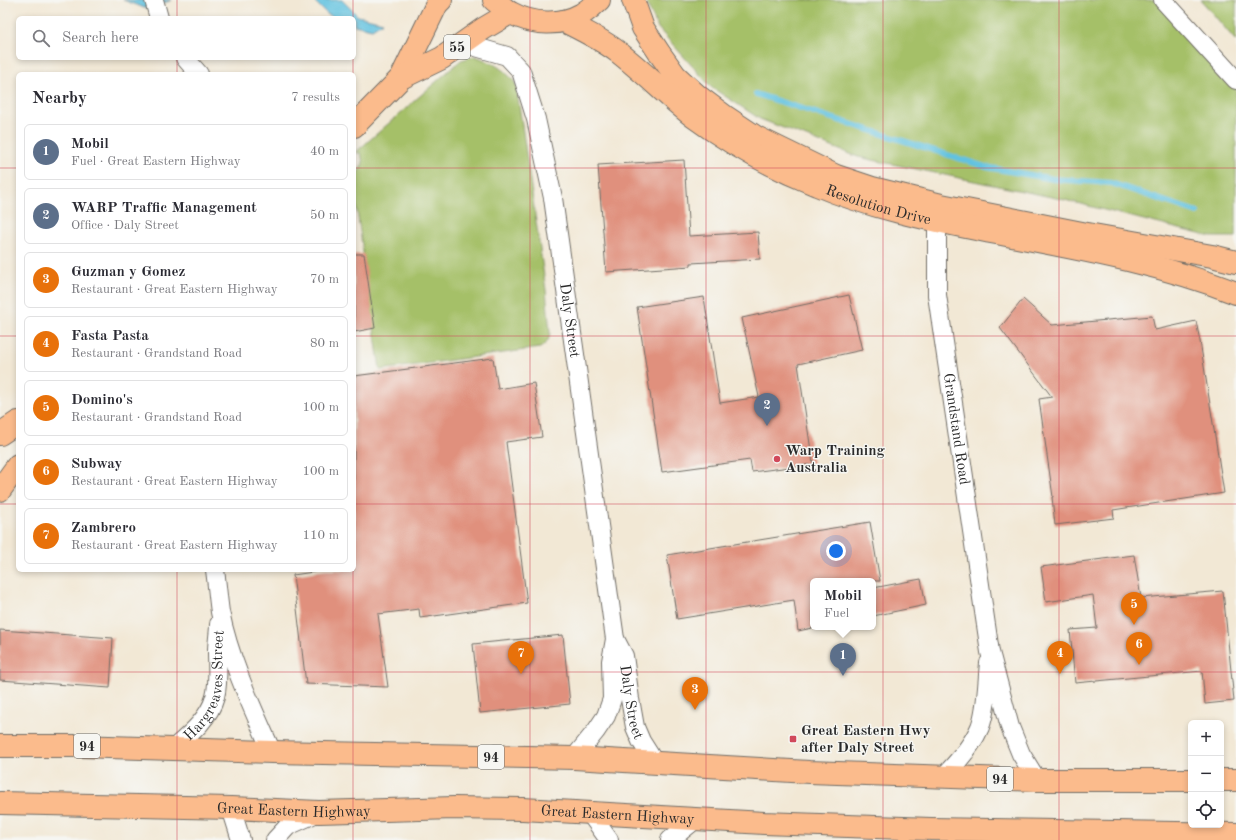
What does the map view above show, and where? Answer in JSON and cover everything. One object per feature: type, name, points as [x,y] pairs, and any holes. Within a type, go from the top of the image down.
[{"type":"main road","name":"55","points":[[402,78],[441,0]]},
{"type":"main road","name":"55","points":[[356,124],[402,78],[442,58],[489,25],[502,6],[527,20],[545,23],[564,21],[583,14],[599,0]]},
{"type":"main road","name":"Resolution Drive","points":[[633,0],[643,28],[675,74],[698,96],[756,137],[836,176],[939,213],[1136,261],[1210,283],[1236,293]]},
{"type":"main road","name":"Resolution Drive","points":[[564,21],[595,37],[619,53],[695,117],[754,155],[783,171],[854,200],[1082,233],[1212,256],[1236,262]]},
{"type":"main road","points":[[0,434],[16,423]]},
{"type":"main road","points":[[0,490],[16,467]]},
{"type":"main road","name":"94","points":[[0,746],[77,746],[272,752],[574,758],[809,772],[944,777],[1037,780],[1188,780]]},
{"type":"main road","points":[[1224,780],[1236,780]]},
{"type":"main road","name":"Great Eastern Highway","points":[[0,803],[231,808],[319,812],[454,808],[523,809],[764,823],[931,829],[1236,834]]},
{"type":"street","points":[[1163,0],[1236,80]]},
{"type":"street","name":"Daly Street","points":[[462,43],[507,56],[521,71],[536,119],[553,198],[615,639],[611,661],[612,699],[606,716],[574,758]]},
{"type":"street","points":[[187,60],[197,72]]},
{"type":"street","name":"Grandstand Road","points":[[939,213],[937,295],[990,652],[1010,727],[1021,754],[1037,780]]},
{"type":"street","name":"Hargreaves Street","points":[[215,572],[220,613],[231,651],[243,686],[272,752]]},
{"type":"street","name":"Hargreaves Street","points":[[173,749],[195,730],[208,712],[215,698],[218,679],[217,650],[220,613]]},
{"type":"street","name":"Daly Street","points":[[615,639],[624,656],[635,727],[655,763]]},
{"type":"street","name":"Grandstand Road","points":[[944,777],[968,748],[980,726],[985,699],[990,652]]},
{"type":"street","points":[[231,808],[241,840]]},
{"type":"street","points":[[275,840],[288,826],[319,812]]},
{"type":"street","points":[[589,812],[609,840]]},
{"type":"street","points":[[670,840],[696,819]]},
{"type":"green space","points":[[645,0],[1159,0],[1236,89],[1236,237],[1211,237],[1061,199],[858,157],[760,119],[711,87],[658,28]]},
{"type":"green space","points":[[1201,0],[1236,0],[1236,41]]},
{"type":"green space","points":[[475,56],[487,61],[507,74],[516,84],[546,290],[550,333],[549,338],[546,344],[540,348],[380,370],[356,204],[356,176],[363,163],[361,154],[356,152],[461,60]]},
{"type":"water","points":[[123,0],[172,0],[147,9]]},
{"type":"water","points":[[313,0],[342,0],[358,16],[383,22],[372,29],[356,25],[356,16],[331,16],[326,13]]},
{"type":"building","points":[[684,160],[689,236],[758,232],[760,259],[691,263],[691,266],[606,272],[598,165]]},
{"type":"building","points":[[356,254],[364,254],[375,328],[356,332]]},
{"type":"building","points":[[849,295],[862,350],[798,364],[813,464],[752,472],[750,460],[662,472],[637,307],[704,297],[720,403],[759,397],[742,318]]},
{"type":"building","points":[[1023,299],[1052,325],[1152,316],[1155,330],[1196,321],[1224,493],[1113,510],[1114,518],[1055,525],[1053,497],[1039,399],[1052,397],[1000,328]]},
{"type":"building","points":[[493,358],[498,389],[534,383],[542,437],[506,442],[527,603],[420,618],[419,609],[378,614],[388,687],[306,684],[293,575],[313,572],[356,572],[356,376]]},
{"type":"building","points":[[870,522],[880,581],[876,581],[876,578],[810,578],[810,629],[798,631],[794,600],[677,619],[667,555]]},
{"type":"building","points":[[1134,555],[1141,598],[1223,591],[1234,701],[1205,704],[1202,671],[1075,683],[1070,630],[1097,628],[1093,595],[1046,602],[1041,567]]},
{"type":"building","points":[[921,579],[926,605],[876,615],[876,587]]},
{"type":"building","points":[[0,630],[113,638],[110,688],[0,680]]},
{"type":"building","points":[[563,635],[570,704],[480,713],[473,644]]},
{"type":"waterway","points":[[756,94],[986,167],[1053,179],[1111,183],[1197,212]]},
{"type":"place","name":"WARP Traffic Management","points":[[767,426]]},
{"type":"place","name":"Warp Training Australia","points":[[777,459]]},
{"type":"place","name":"Domino's","points":[[1134,625]]},
{"type":"place","name":"Subway","points":[[1139,665]]},
{"type":"place","name":"Zambrero","points":[[521,674]]},
{"type":"place","name":"Fasta Pasta","points":[[1060,674]]},
{"type":"place","name":"Mobil","points":[[843,676]]},
{"type":"place","name":"Guzman y Gomez","points":[[695,710]]},
{"type":"place","name":"Great Eastern Hwy after Daly Street","points":[[793,739]]}]
